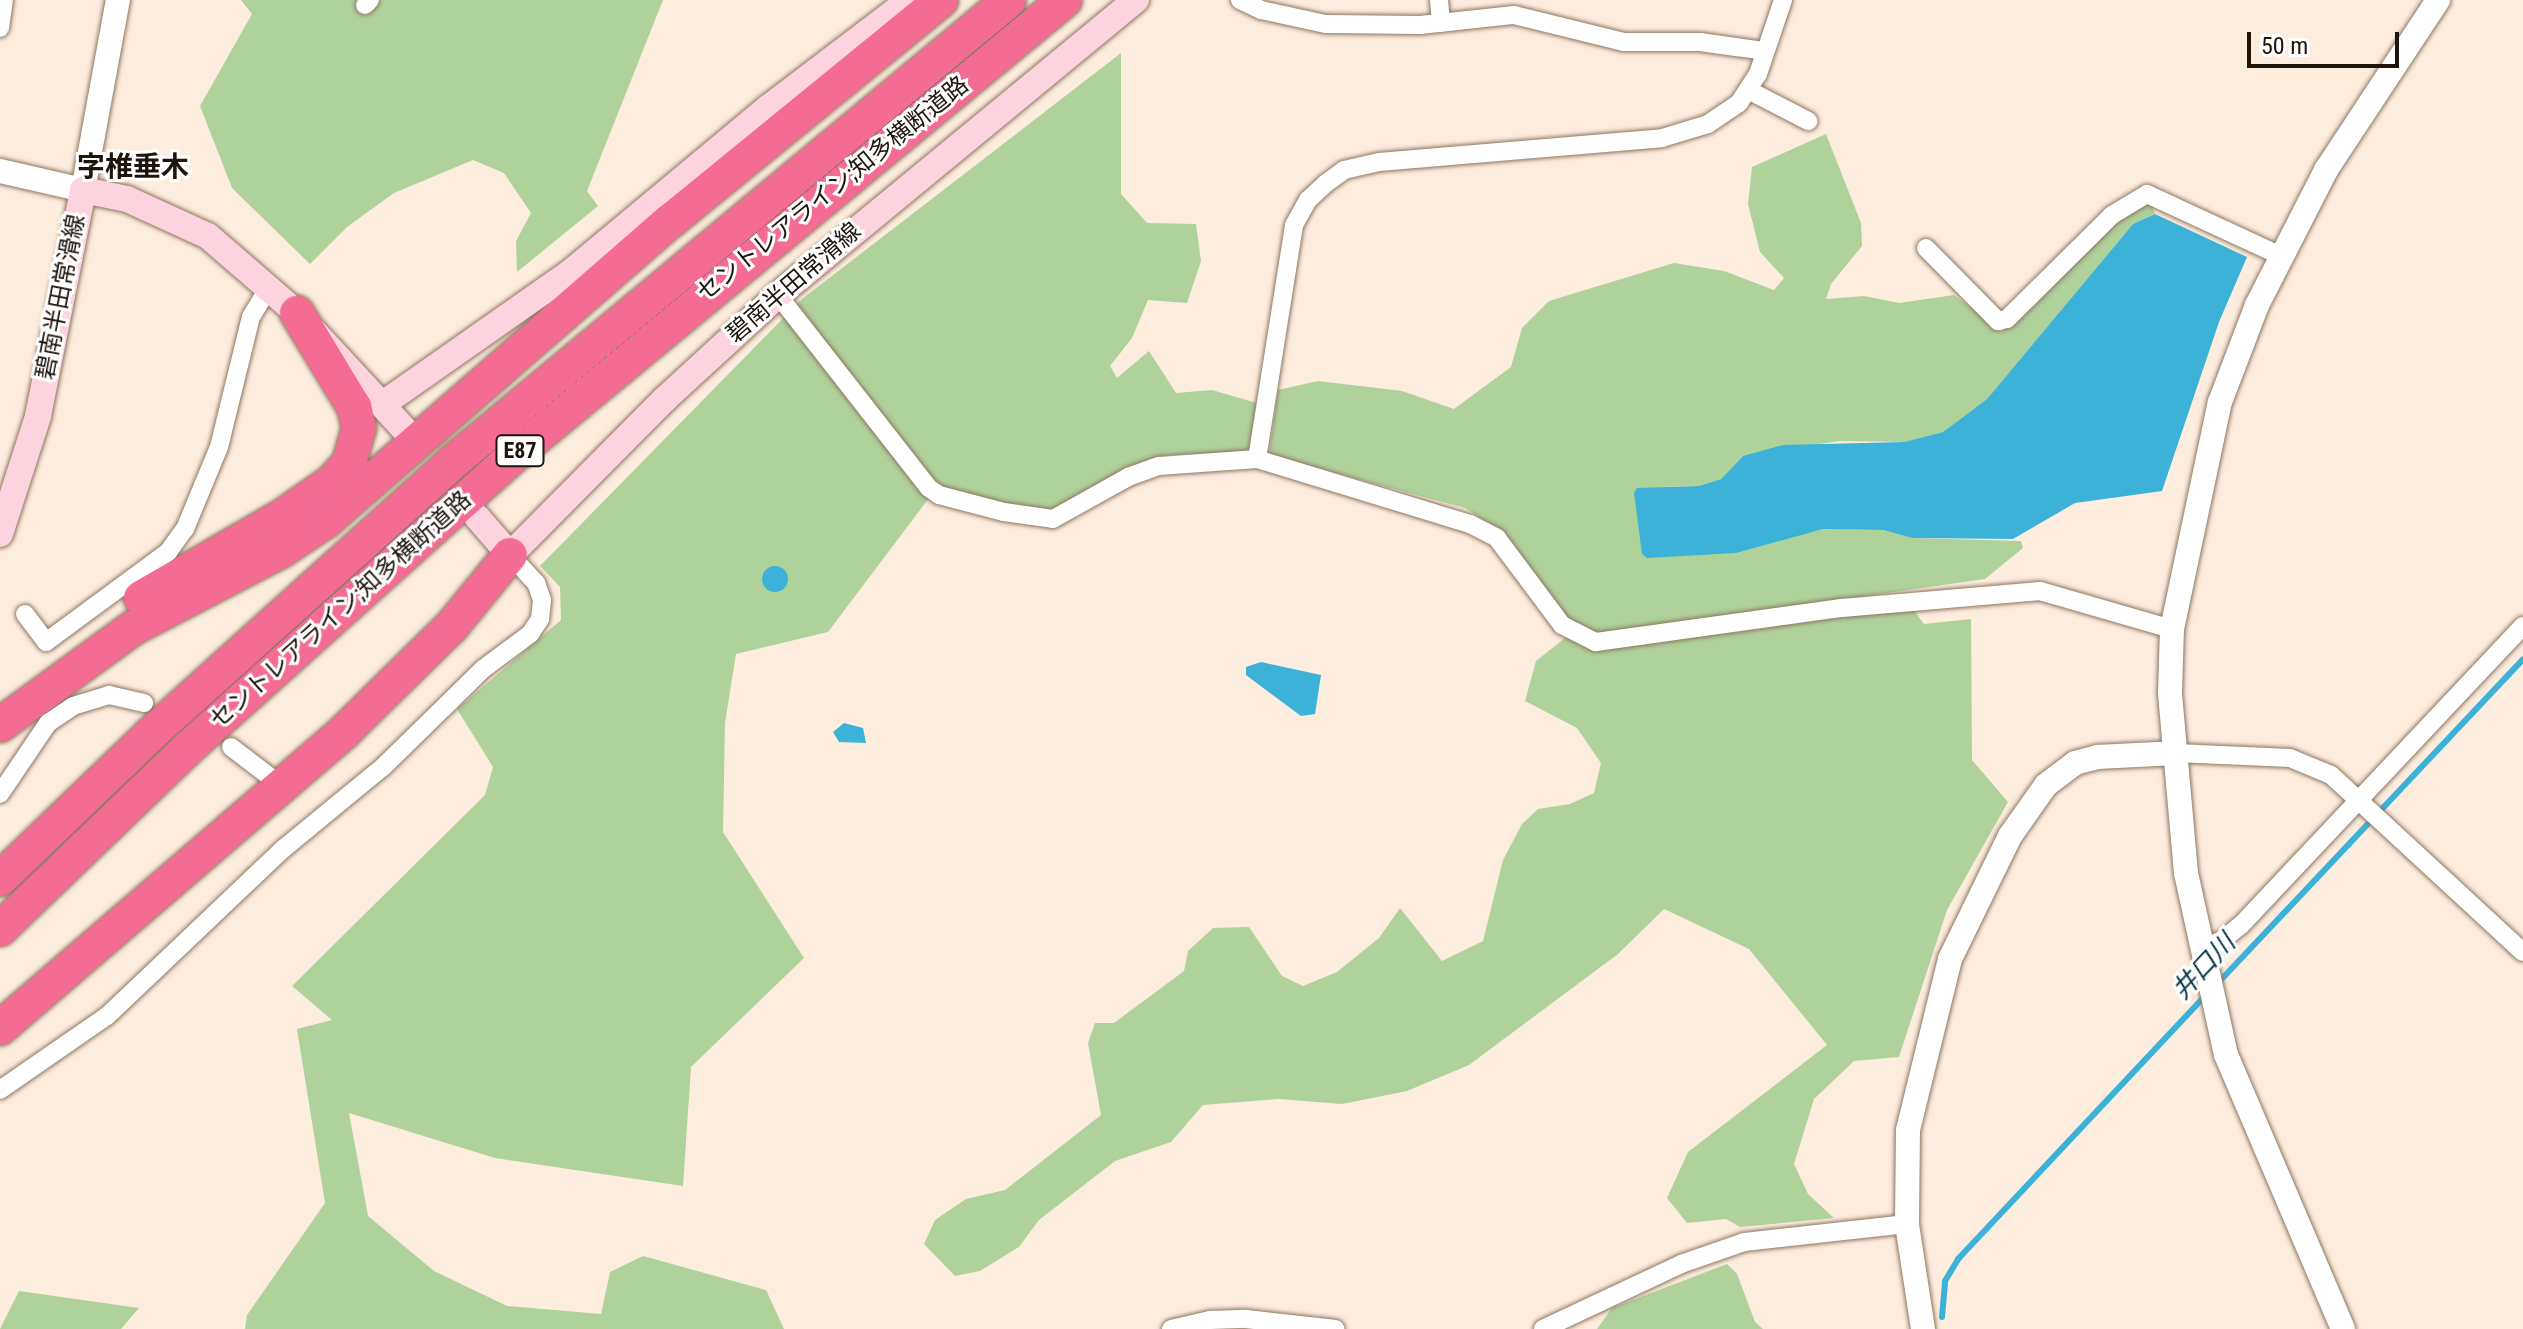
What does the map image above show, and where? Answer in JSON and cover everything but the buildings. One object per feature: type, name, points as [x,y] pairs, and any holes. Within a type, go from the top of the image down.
[{"type":"highway","points":[[0,725],[133,628],[282,550],[327,520],[669,222],[941,0]]},
{"type":"highway","name":"セントレアライン;知多横断道路","points":[[0,879],[151,734],[454,461],[1009,0]]},
{"type":"highway","name":"セントレアライン;知多横断道路","points":[[0,929],[208,729],[523,448],[1065,0]]},
{"type":"highway","points":[[0,697],[128,606],[283,516],[332,482],[349,463],[359,428],[354,407],[297,313]]},
{"type":"highway","points":[[0,1028],[282,786],[431,647],[510,555]]},
{"type":"main road","points":[[383,404],[571,272],[768,108],[910,0]]},
{"type":"main road","name":"碧南半田常滑線","points":[[510,555],[665,399],[778,295],[1136,0]]},
{"type":"main road","name":"碧南半田常滑線","points":[[0,534],[38,416],[83,190],[127,199],[208,236],[297,313],[404,429]]},
{"type":"main road","points":[[477,517],[510,555]]},
{"type":"street","points":[[0,28],[4,0]]},
{"type":"street","points":[[0,171],[83,190],[118,0]]},
{"type":"street","points":[[1240,0],[1261,10],[1326,24],[1441,23],[1514,15],[1624,42],[1700,42],[1765,51]]},
{"type":"street","points":[[1439,0],[1441,23]]},
{"type":"street","points":[[1257,459],[1294,225],[1308,200],[1325,184],[1344,170],[1379,162],[1662,138],[1723,117],[1748,90],[1783,0]]},
{"type":"street","points":[[2343,1329],[2226,1055],[2186,873],[2170,692],[2172,629],[2220,402],[2279,255],[2355,123],[2438,0]]},
{"type":"street","points":[[1748,90],[1808,121]]},
{"type":"street","points":[[1926,248],[1998,321],[2007,319],[2112,215],[2147,194],[2279,255]]},
{"type":"street","points":[[25,614],[46,642],[176,540],[201,500],[251,317],[269,287]]},
{"type":"street","points":[[778,295],[939,495],[1053,519],[1128,477],[1159,466],[1257,459],[1443,514],[1497,538],[1562,625],[1596,642],[1858,606],[2040,591],[2172,629]]},
{"type":"street","points":[[0,1090],[107,1016],[273,858],[383,767],[483,669],[530,634],[542,600],[536,583],[510,555]]},
{"type":"street","points":[[2203,947],[2221,941],[2241,925],[2523,626]]},
{"type":"street","points":[[0,794],[48,723],[73,706],[109,695],[144,703]]},
{"type":"street","points":[[231,747],[282,786]]},
{"type":"street","points":[[1923,1329],[1907,1224],[1908,1130],[1930,1025],[1950,959],[2010,836],[2046,785],[2075,763],[2176,753],[2290,758],[2331,775],[2523,952]]},
{"type":"street","points":[[1543,1329],[1681,1264],[1744,1242],[1907,1224]]},
{"type":"street","points":[[1171,1329],[1210,1320],[1246,1319],[1335,1329]]},
{"type":"green space","points":[[241,0],[663,0],[587,191],[598,206],[517,272],[516,241],[531,213],[504,173],[473,160],[394,193],[347,227],[310,264],[232,188],[200,106],[252,14]]},
{"type":"green space","points":[[1121,53],[1121,194],[1147,223],[1196,224],[1201,261],[1187,303],[1148,300],[1132,338],[1110,366],[1117,378],[1149,351],[1176,393],[1212,390],[1260,404],[1248,452],[1168,455],[1127,467],[1046,515],[938,486],[828,632],[736,654],[725,723],[723,832],[804,958],[691,1067],[683,1186],[495,1158],[349,1113],[368,1216],[434,1271],[507,1306],[601,1314],[610,1272],[643,1256],[766,1290],[784,1329],[245,1329],[247,1315],[325,1203],[297,1029],[332,1020],[292,986],[485,795],[493,767],[457,709],[561,620],[560,587],[540,566],[802,299]]},
{"type":"green space","points":[[1826,134],[1861,223],[1862,246],[1831,284],[1826,299],[1864,296],[1899,303],[1954,295],[2002,332],[2135,207],[2152,205],[2155,214],[2133,224],[1987,399],[1943,432],[1904,442],[1839,441],[1743,456],[1721,479],[1699,486],[1660,487],[1786,538],[1823,529],[1883,530],[1912,538],[2021,541],[2023,548],[1985,579],[1602,634],[1568,622],[1502,531],[1465,508],[1269,455],[1278,390],[1318,381],[1402,391],[1454,409],[1511,367],[1522,328],[1549,301],[1674,263],[1724,271],[1774,290],[1784,278],[1760,252],[1748,204],[1752,167]]},
{"type":"green space","points":[[1913,609],[1924,624],[1971,619],[1972,760],[2008,802],[1947,910],[1899,1057],[1854,1061],[1814,1099],[1794,1164],[1808,1194],[1834,1218],[1740,1227],[1726,1219],[1687,1223],[1667,1198],[1688,1152],[1827,1045],[1749,949],[1664,909],[1618,954],[1469,1065],[1407,1091],[1342,1104],[1279,1099],[1203,1105],[1171,1142],[1115,1161],[1039,1220],[1019,1247],[980,1271],[955,1276],[924,1244],[935,1220],[966,1199],[1005,1190],[1101,1115],[1088,1043],[1095,1023],[1114,1023],[1184,971],[1188,951],[1213,928],[1249,927],[1282,976],[1303,986],[1337,972],[1379,938],[1400,908],[1442,961],[1483,941],[1503,860],[1522,824],[1538,809],[1570,804],[1594,793],[1601,763],[1577,728],[1525,701],[1536,661],[1565,638],[1717,633]]},
{"type":"green space","points":[[1727,1264],[1737,1274],[1755,1322],[1763,1329],[1597,1329],[1612,1308]]},
{"type":"green space","points":[[19,1291],[139,1308],[121,1329],[0,1329]]},
{"type":"water","points":[[2155,214],[2247,257],[2219,322],[2162,491],[2075,503],[2013,539],[1912,538],[1883,530],[1823,529],[1736,553],[1647,558],[1642,554],[1634,493],[1637,488],[1699,486],[1721,479],[1743,456],[1783,445],[1904,442],[1943,432],[1987,399],[2133,224]]},
{"type":"water","points":[[775,566],[784,570],[788,579],[784,588],[775,592],[766,588],[762,579],[766,570]]},
{"type":"water","points":[[1261,662],[1321,675],[1315,714],[1301,716],[1246,675],[1246,667]]},
{"type":"water","points":[[844,723],[863,728],[866,743],[839,742],[833,732]]},
{"type":"waterway","name":"井口川","points":[[2217,984],[2523,659]]},
{"type":"waterway","name":"井口川","points":[[1942,1317],[1945,1281],[1958,1259],[2206,995]]},
{"type":"district","name":"字椎垂木","points":[[133,167]]}]
